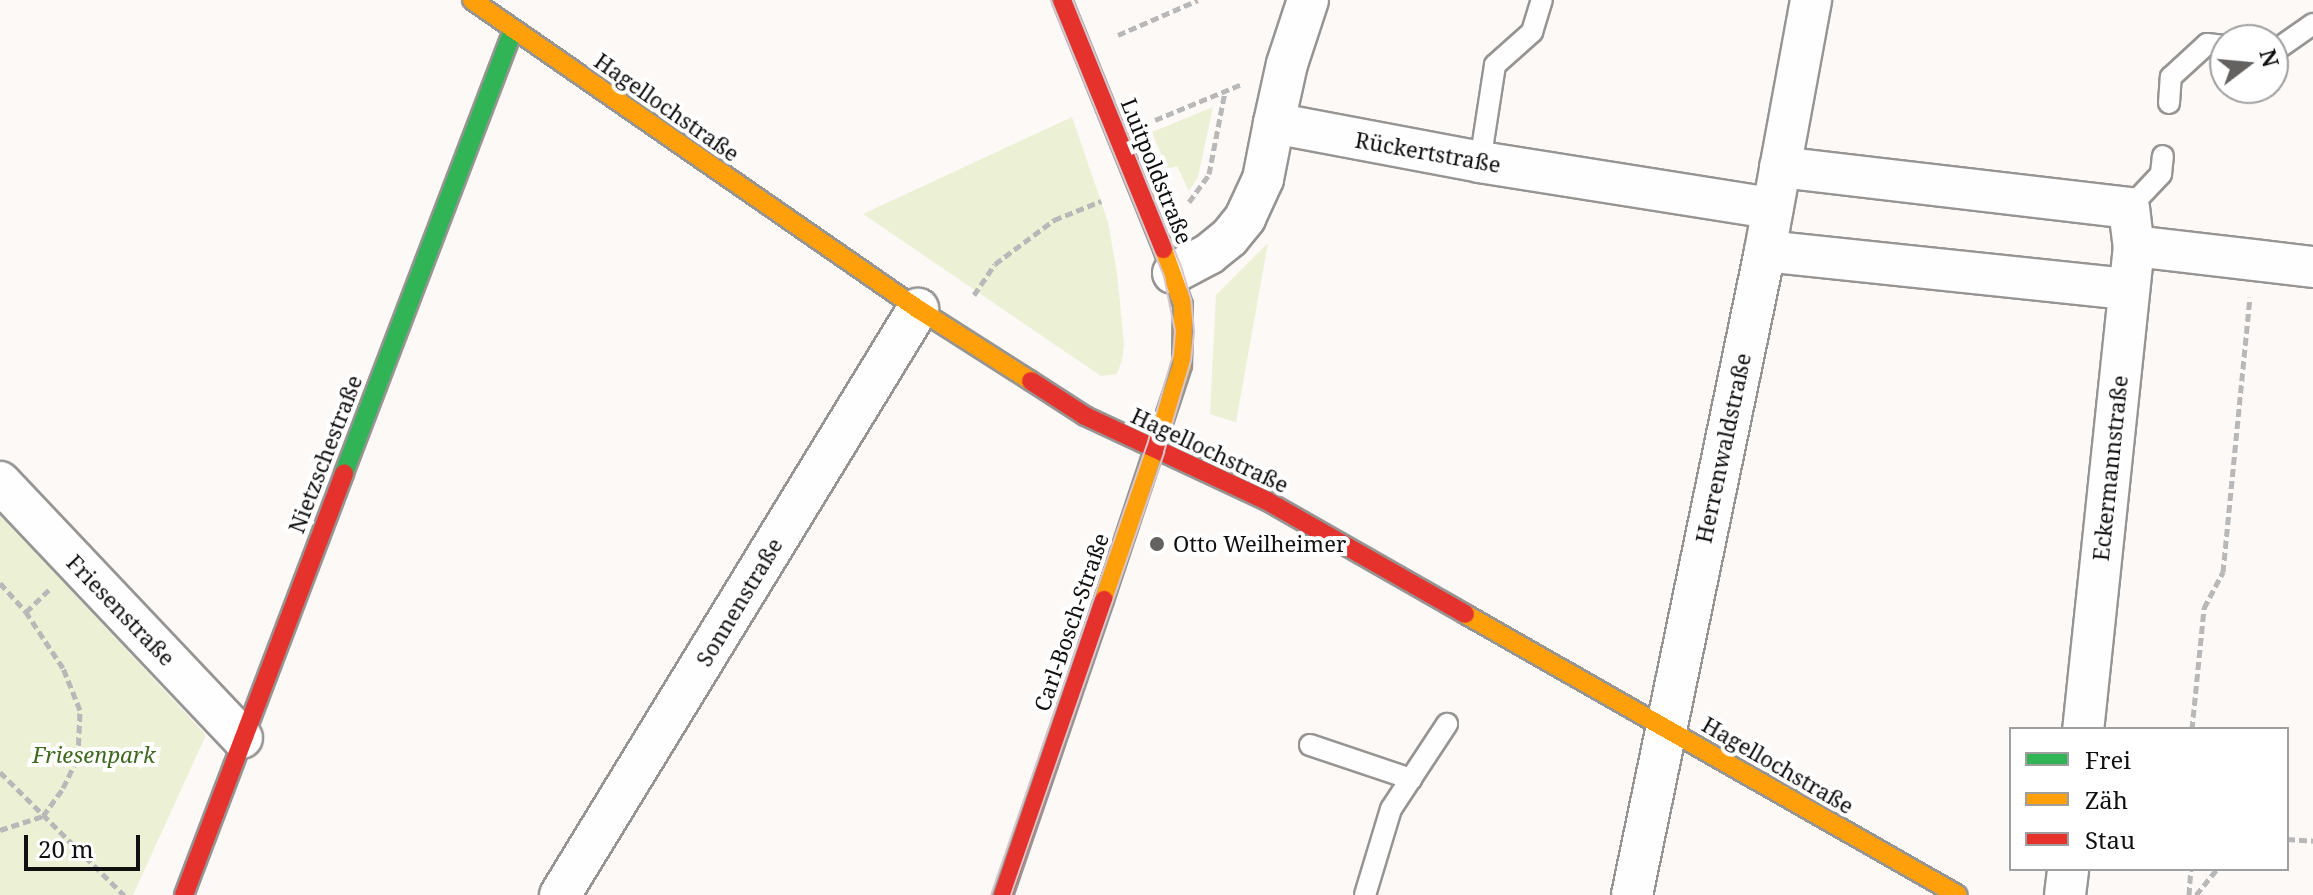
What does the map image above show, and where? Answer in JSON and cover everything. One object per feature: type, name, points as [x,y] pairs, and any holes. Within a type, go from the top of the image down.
[{"type":"street","name":"Hagellochstraße","points":[[472,0],[934,320],[1085,416],[1267,501],[1958,895]]},
{"type":"street","name":"Luitpoldstraße","points":[[1062,0],[1173,273],[1183,305],[1185,336],[1182,365]]},
{"type":"street","points":[[1173,273],[1209,254],[1229,238],[1245,218],[1263,179],[1287,64],[1308,0]]},
{"type":"street","name":"Herrenwaldstraße","points":[[1632,895],[1664,727],[1765,251],[1811,0]]},
{"type":"street","name":"Nietzschestraße","points":[[184,895],[513,30]]},
{"type":"street","name":"Rückertstraße","points":[[1274,123],[1480,162],[1772,208]]},
{"type":"street","points":[[1780,167],[2131,227],[2254,261],[2313,267]]},
{"type":"street","name":"Eckermannstraße","points":[[2083,727],[2129,289],[2131,227]]},
{"type":"street","points":[[1765,251],[2129,289]]},
{"type":"street","name":"Sonnenstraße","points":[[560,895],[934,320]]},
{"type":"street","name":"Carl-Bosch-Straße","points":[[1003,895],[1182,365]]},
{"type":"street","name":"Friesenstraße","points":[[0,482],[242,738]]},
{"type":"street","points":[[2065,895],[2068,871]]},
{"type":"lane","points":[[1480,162],[1495,65],[1532,32],[1542,0]]},
{"type":"lane","points":[[2289,41],[2313,24]]},
{"type":"lane","points":[[2169,103],[2171,77],[2209,44]]},
{"type":"lane","points":[[2131,227],[2161,174],[2163,156]]},
{"type":"lane","points":[[1469,647],[1477,621]]},
{"type":"lane","points":[[1365,895],[1391,809],[1447,724]]},
{"type":"lane","points":[[1310,745],[1411,779]]},
{"type":"lane","points":[[1903,895],[1917,872]]},
{"type":"path","points":[[1117,35],[1198,0]]},
{"type":"path","points":[[1144,125],[1287,64]]},
{"type":"path","points":[[1209,254],[1189,201],[1209,174],[1225,92]]},
{"type":"path","points":[[934,320],[995,264],[1054,220],[1115,195]]},
{"type":"path","points":[[2192,727],[2204,608],[2223,572],[2254,261]]},
{"type":"path","points":[[26,612],[77,563]]},
{"type":"path","points":[[0,583],[26,612],[63,668],[80,710],[78,757],[63,788],[43,816],[0,830]]},
{"type":"path","points":[[0,772],[124,895]]},
{"type":"path","points":[[2289,839],[2313,841]]},
{"type":"path","points":[[2189,895],[2191,871]]},
{"type":"path","points":[[2196,895],[2215,871]]},
{"type":"green space","points":[[1213,107],[1198,177],[1189,191],[1177,166],[1167,169],[1152,132]]},
{"type":"green space","points":[[1072,117],[1108,222],[1117,273],[1124,344],[1117,374],[1101,376],[863,214]]},
{"type":"green space","points":[[1268,243],[1235,422],[1210,414],[1216,295]]},
{"type":"green space","name":"Friesenpark","points":[[0,514],[206,735],[133,895],[0,895]]},
{"type":"tram line","points":[[991,895],[1147,445],[1173,355],[1175,331],[1164,276],[1051,0]]},
{"type":"tram line","points":[[1011,895],[1164,452],[1191,361],[1194,331],[1191,299],[1182,269],[1073,0]]},
{"type":"traffic: fast","points":[[344,473],[513,30]]},
{"type":"traffic: slow","points":[[472,0],[918,309],[1031,381]]},
{"type":"traffic: slow","points":[[1104,600],[1182,365],[1183,305],[1163,249]]},
{"type":"traffic: slow","points":[[1465,614],[1958,895]]},
{"type":"traffic: jam","points":[[1062,0],[1163,249]]},
{"type":"traffic: jam","points":[[1031,381],[1085,416],[1267,501],[1465,614]]},
{"type":"traffic: jam","points":[[184,895],[344,473]]},
{"type":"traffic: jam","points":[[1003,895],[1104,600]]},
{"type":"place","name":"Otto Weilheimer","points":[[1157,544]]}]
